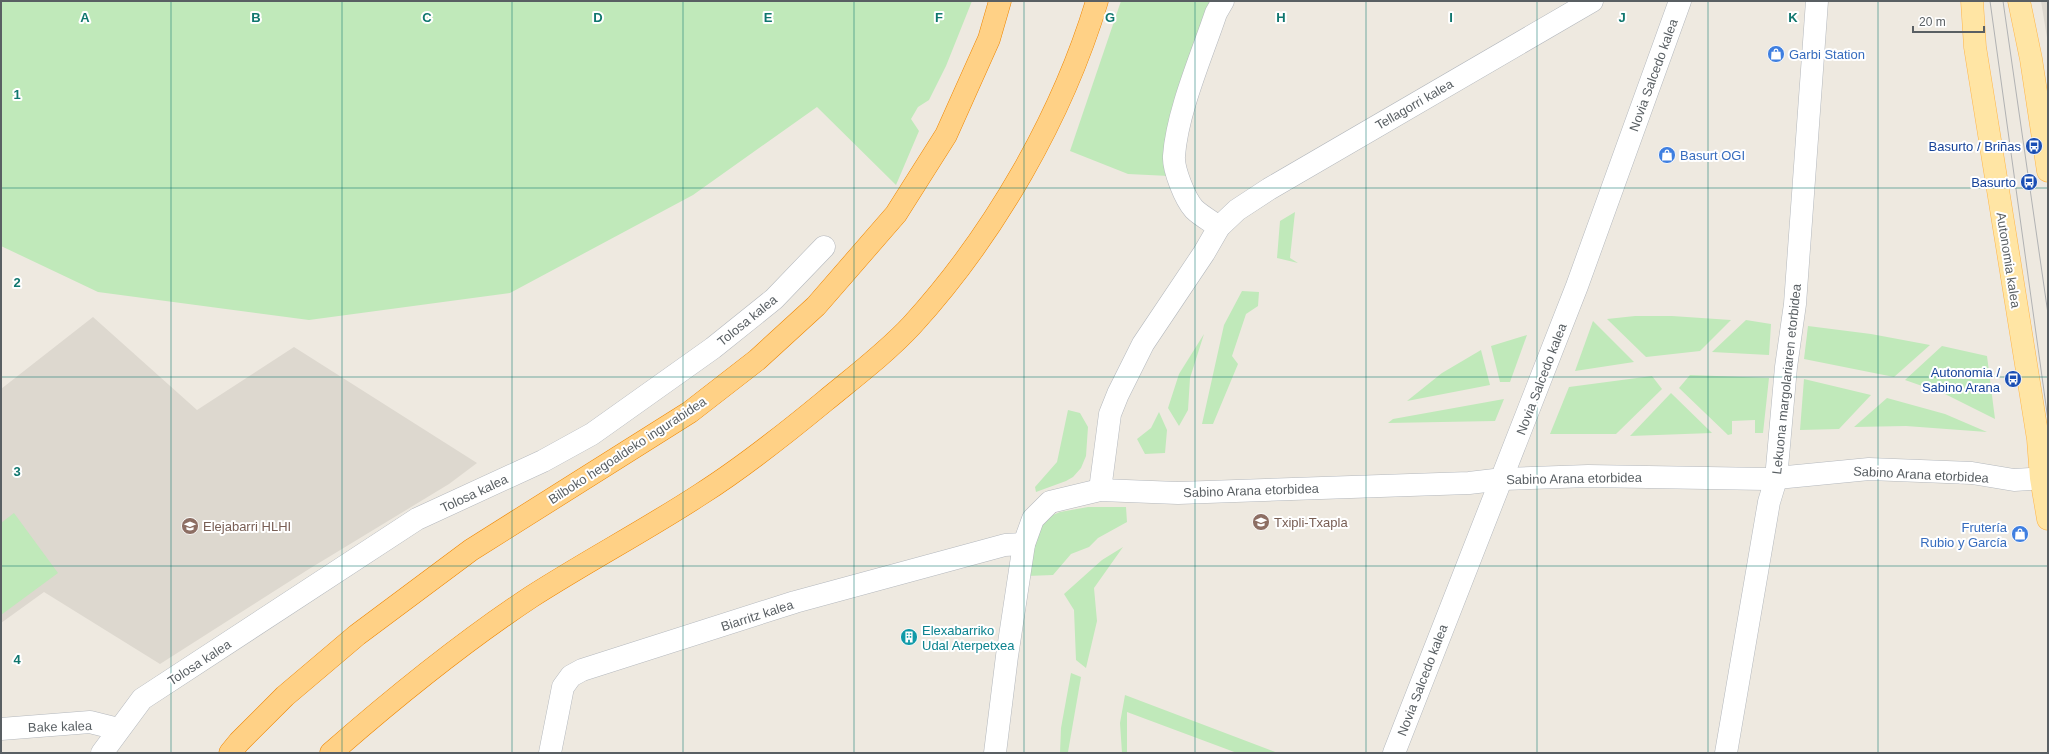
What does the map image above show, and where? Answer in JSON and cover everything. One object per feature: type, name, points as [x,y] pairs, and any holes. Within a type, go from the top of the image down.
[{"type":"highway","name":"Bilboko hegoaldeko ingurabidea","points":[[234,747],[285,696],[356,635],[471,550],[690,412],[757,360],[816,306],[896,214],[946,135],[989,39],[1000,1]]},
{"type":"highway","points":[[331,753],[401,692],[469,640],[532,597],[703,493],[761,453],[870,364],[910,326],[947,284],[1002,208],[1043,132],[1072,69],[1097,1]]},
{"type":"main road","name":"Autonomia kalea","points":[[1972,1],[1975,47],[2045,478],[2048,519]]},
{"type":"main road","points":[[2019,1],[2031,59],[2048,171]]},
{"type":"street","points":[[1219,227],[1194,209],[1182,188],[1176,169],[1174,156],[1181,118],[1216,13],[1222,1]]},
{"type":"street","name":"Tellagorri kalea","points":[[1100,490],[1110,414],[1118,394],[1143,344],[1204,253],[1219,227],[1237,210],[1269,189],[1592,1]]},
{"type":"street","name":"Novia Salcedo kalea","points":[[1394,753],[1487,513],[1503,479],[1577,286],[1680,1]]},
{"type":"street","name":"Lekuona margolariaren etorbidea","points":[[1726,753],[1769,502],[1776,479],[1786,367],[1795,304],[1817,1]]},
{"type":"street","name":"Tolosa kalea","points":[[102,753],[118,729],[142,699],[418,519],[543,461],[592,434],[713,348],[774,299],[824,247]]},
{"type":"street","name":"Sabino Arana etorbidea","points":[[995,753],[1007,656],[1024,544],[1033,519],[1050,502],[1100,490],[1178,493],[1469,483],[1503,479],[1588,476],[1776,479],[1802,474],[1869,469],[1972,473],[2014,480],[2045,478]]},
{"type":"street","name":"Biarritz kalea","points":[[550,753],[563,687],[571,676],[582,670],[795,602],[1005,545],[1024,544]]},
{"type":"street","name":"Bake kalea","points":[[1,729],[90,722],[118,729]]},
{"type":"shaded area","points":[[2041,1],[2048,1],[2048,44]]},
{"type":"shaded area","name":"Elejabarri HLHI","points":[[93,317],[197,410],[294,347],[477,463],[449,484],[309,569],[160,664],[44,592],[1,623],[1,389]]},
{"type":"green space","points":[[1,1],[972,1],[946,66],[929,100],[918,107],[911,119],[919,131],[896,185],[817,107],[693,195],[510,293],[309,320],[98,292],[1,246]]},
{"type":"green space","points":[[1121,1],[1215,1],[1169,176],[1128,174],[1070,151]]},
{"type":"green space","points":[[1295,212],[1290,258],[1298,263],[1277,258],[1280,221]]},
{"type":"green space","points":[[1242,291],[1259,292],[1258,306],[1246,314],[1232,356],[1238,364],[1213,424],[1202,424],[1224,325]]},
{"type":"green space","points":[[1635,316],[1672,316],[1731,320],[1700,351],[1646,357],[1607,319]]},
{"type":"green space","points":[[1746,320],[1771,324],[1769,355],[1712,352]]},
{"type":"green space","points":[[1593,321],[1634,362],[1575,371]]},
{"type":"green space","points":[[1808,326],[1871,334],[1930,345],[1894,377],[1804,359]]},
{"type":"green space","points":[[1204,334],[1190,378],[1188,410],[1179,426],[1168,408],[1179,374]]},
{"type":"green space","points":[[1527,335],[1510,382],[1500,382],[1491,346]]},
{"type":"green space","points":[[1942,346],[1987,356],[1995,419],[1945,394],[1905,380]]},
{"type":"green space","points":[[1481,350],[1490,385],[1407,401],[1442,373]]},
{"type":"green space","points":[[1690,375],[1769,378],[1763,433],[1755,433],[1755,420],[1732,421],[1732,434],[1728,435],[1679,388]]},
{"type":"green space","points":[[1652,376],[1662,389],[1616,434],[1550,434],[1569,387]]},
{"type":"green space","points":[[1804,379],[1871,395],[1839,429],[1800,430]]},
{"type":"green space","points":[[1671,393],[1712,433],[1630,436]]},
{"type":"green space","points":[[1887,398],[1945,414],[1987,432],[1906,426],[1854,427]]},
{"type":"green space","points":[[1504,399],[1495,421],[1388,423],[1393,419]]},
{"type":"green space","points":[[1068,410],[1080,413],[1088,427],[1086,456],[1081,468],[1073,477],[1036,492],[1035,487],[1057,462]]},
{"type":"green space","points":[[1159,412],[1167,430],[1165,453],[1145,454],[1137,439],[1151,428]]},
{"type":"green space","points":[[1088,507],[1126,507],[1127,522],[1098,538],[1089,547],[1071,554],[1053,575],[1027,576],[1033,536],[1048,517],[1060,512]]},
{"type":"green space","points":[[14,513],[58,573],[1,615],[1,523]]},
{"type":"green space","points":[[1123,547],[1094,588],[1097,621],[1086,668],[1076,660],[1074,610],[1064,594],[1102,560]]},
{"type":"green space","points":[[1071,673],[1081,677],[1068,752],[1060,753],[1061,728]]},
{"type":"green space","points":[[1125,695],[1278,753],[1237,753],[1127,712],[1127,753],[1122,753],[1120,723]]},
{"type":"tram line","points":[[1990,1],[2048,420]]},
{"type":"tram line","points":[[2003,1],[2048,314]]},
{"type":"place","name":"Garbi Station","points":[[1776,54]]},
{"type":"place","name":"Basurto / Briñas","points":[[2034,146]]},
{"type":"place","name":"Basurt OGI","points":[[1667,155]]},
{"type":"place","name":"Basurto","points":[[2029,182]]},
{"type":"place","name":"Autonomia / Sabino Arana","points":[[2013,379]]},
{"type":"place","name":"Txipli-Txapla","points":[[1261,522]]},
{"type":"place","name":"Elejabarri HLHI","points":[[190,526]]},
{"type":"place","name":"Frutería Rubio y García","points":[[2020,534]]},
{"type":"place","name":"Elexabarriko Udal Aterpetxea","points":[[909,637]]}]
